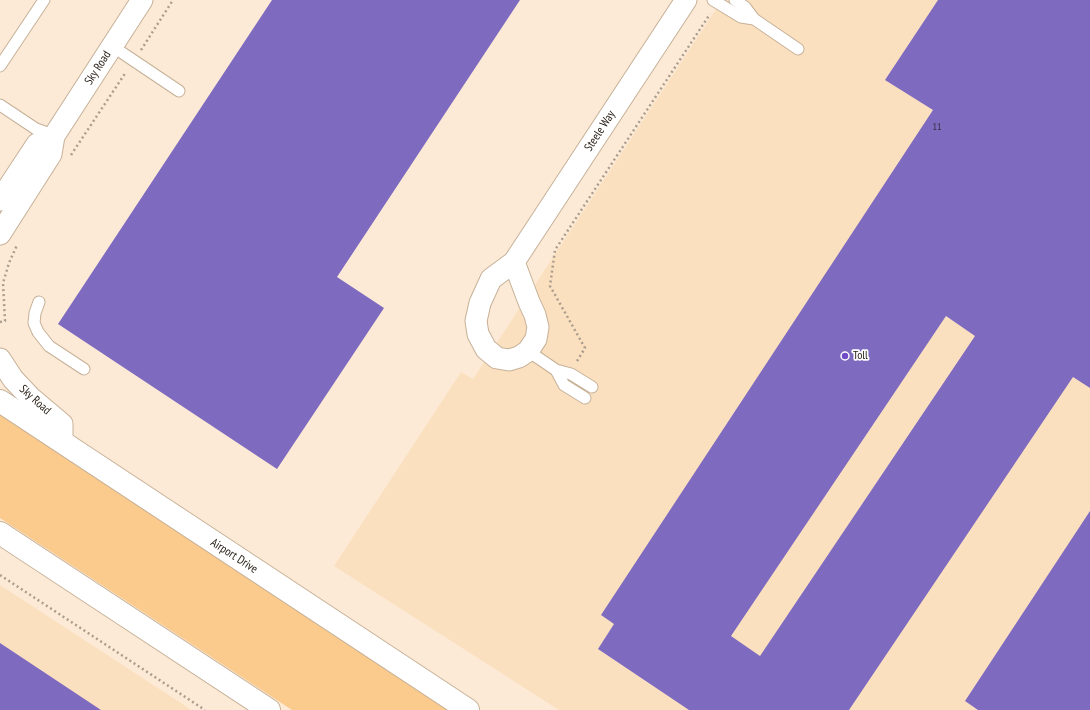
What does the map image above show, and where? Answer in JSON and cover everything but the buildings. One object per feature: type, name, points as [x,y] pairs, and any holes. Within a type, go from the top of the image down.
[{"type":"main road","name":"Airport Drive","points":[[0,401],[468,710]]},
{"type":"main road","points":[[0,533],[269,710]]},
{"type":"street","name":"Sky Road","points":[[10,237],[51,154],[54,136],[142,0]]},
{"type":"street","name":"Steele Way","points":[[528,351],[519,357],[509,360],[497,358],[486,349],[478,334],[476,321],[480,303],[488,285],[491,279],[514,262],[686,0]]},
{"type":"street","points":[[0,200],[37,144],[54,136]]},
{"type":"street","points":[[514,262],[535,315],[538,327],[536,339],[528,351]]},
{"type":"street","name":"Sky Road","points":[[0,359],[13,379],[30,397],[62,424],[62,442]]},
{"type":"lane","points":[[0,66],[44,0]]},
{"type":"lane","points":[[735,0],[746,7],[754,19],[798,48]]},
{"type":"lane","points":[[715,1],[741,17],[754,19]]},
{"type":"lane","points":[[112,46],[179,91]]},
{"type":"lane","points":[[0,105],[36,129],[54,136]]},
{"type":"lane","points":[[39,302],[35,313],[34,323],[38,332],[49,346],[84,369]]},
{"type":"lane","points":[[528,351],[556,370],[568,373],[592,387]]},
{"type":"lane","points":[[556,370],[564,385],[585,398]]},
{"type":"path","points":[[70,157],[173,0]]},
{"type":"path","points":[[568,373],[585,348],[550,286],[555,250],[715,1]]},
{"type":"path","points":[[0,322],[5,321],[3,283],[9,263],[10,237]]},
{"type":"path","points":[[0,575],[205,710]]},
{"type":"shaded area","name":"Toll","points":[[722,0],[1090,0],[1090,710],[559,710],[334,566],[461,372],[473,379]]},
{"type":"shaded area","points":[[0,413],[451,710],[292,710],[0,518]]},
{"type":"shaded area","points":[[0,585],[184,705],[191,710],[0,710]]},
{"type":"place","name":"Toll","points":[[845,356]]}]
